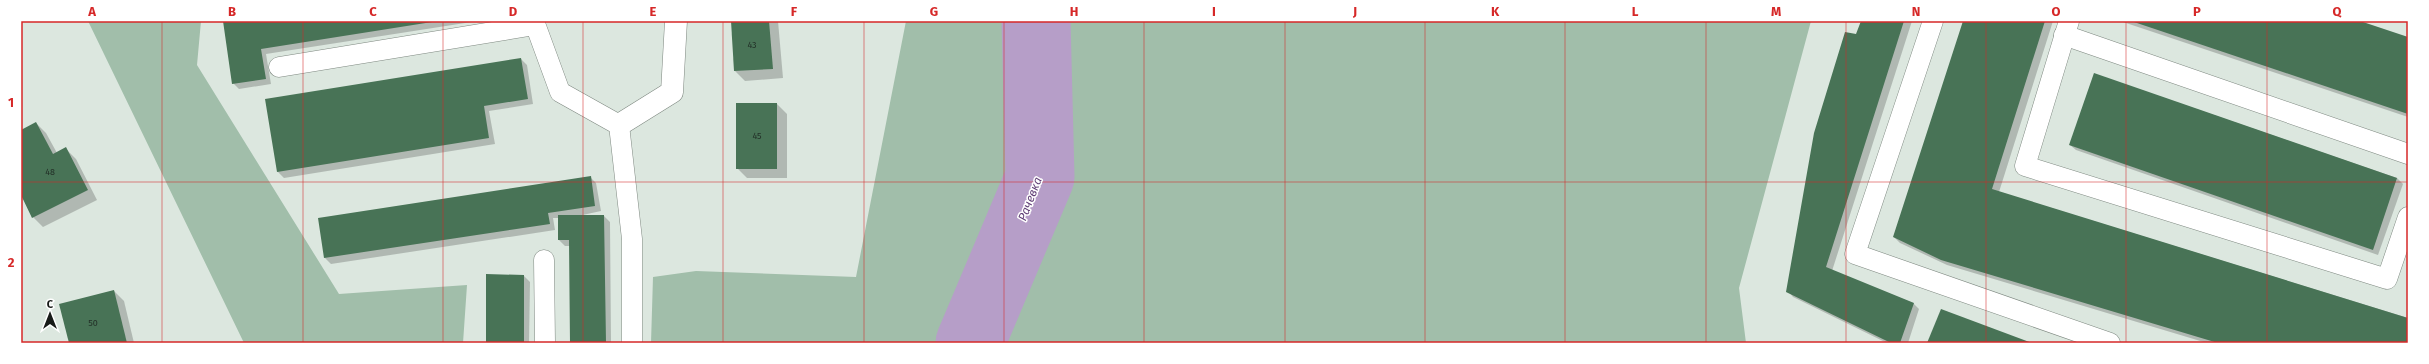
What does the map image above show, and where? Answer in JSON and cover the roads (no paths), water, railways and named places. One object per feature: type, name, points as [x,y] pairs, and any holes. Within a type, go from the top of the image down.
[{"type":"street","points":[[619,125],[672,92],[676,21]]},
{"type":"lane","points":[[1933,21],[1855,254],[2110,343]]},
{"type":"lane","points":[[279,67],[534,23],[560,92],[619,125],[632,239],[632,343]]},
{"type":"lane","points":[[2408,154],[2066,28],[2025,166],[2387,279],[2408,217]]},
{"type":"lane","points":[[544,260],[545,343]]},
{"type":"waterway","name":"Рачевка","points":[[970,343],[1040,177],[1036,21]]}]
